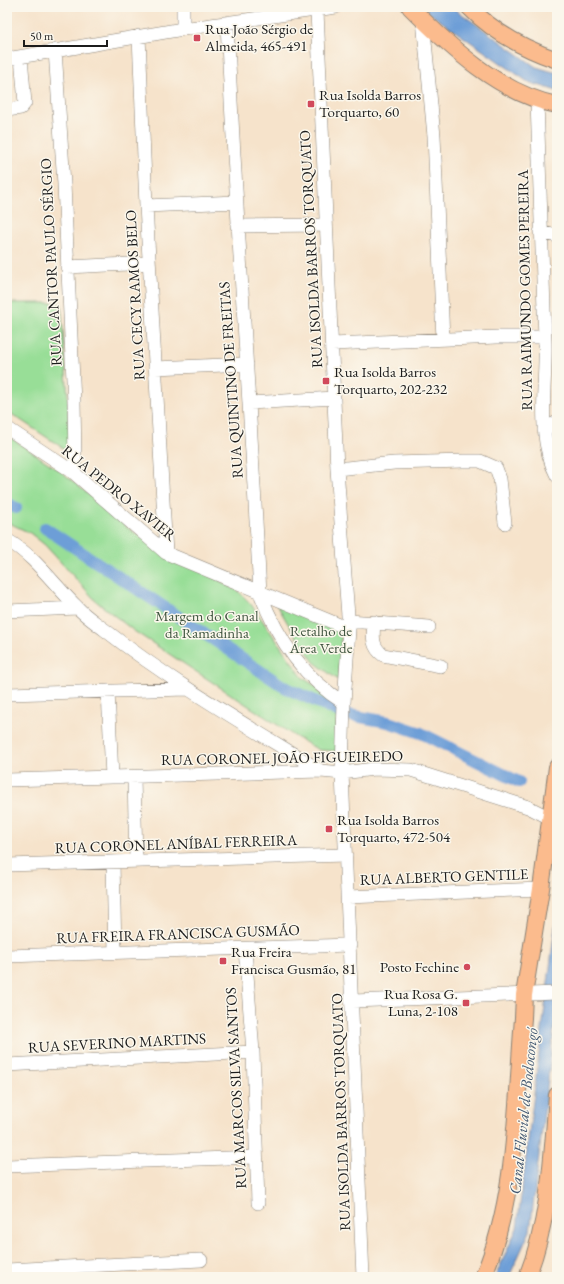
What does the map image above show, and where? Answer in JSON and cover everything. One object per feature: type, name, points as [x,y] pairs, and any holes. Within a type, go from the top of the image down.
[{"type":"main road","points":[[410,7],[462,56],[496,79],[537,102],[557,105]]},
{"type":"main road","points":[[469,7],[482,19],[518,44],[538,54],[557,60]]},
{"type":"main road","points":[[484,1277],[496,1246],[506,1200],[522,1033],[529,995],[557,767]]},
{"type":"main road","points":[[527,1277],[539,1244],[544,1222],[557,1095]]},
{"type":"street","points":[[183,7],[183,29]]},
{"type":"street","points":[[7,59],[183,29],[317,11],[336,7]]},
{"type":"street","name":"RUA ISOLDA BARROS TORQUATO","points":[[317,11],[337,469],[349,625],[344,703],[342,773],[350,945],[353,1070],[363,1277]]},
{"type":"street","points":[[423,20],[434,144],[442,339]]},
{"type":"street","name":"RUA QUINTINO DE FREITAS","points":[[228,23],[237,226],[248,364],[260,593],[271,621],[298,663],[325,691],[344,703]]},
{"type":"street","name":"RUA CECY RAMOS BELO","points":[[139,36],[146,206],[166,553]]},
{"type":"street","name":"RUA CANTOR PAULO SÉRGIO","points":[[55,50],[75,446],[73,472]]},
{"type":"street","points":[[7,110],[20,108],[25,103],[21,57]]},
{"type":"street","name":"RUA RAIMUNDO GOMES PEREIRA","points":[[537,102],[540,232],[545,337],[544,430],[551,465],[557,476]]},
{"type":"street","points":[[146,206],[236,202]]},
{"type":"street","points":[[237,226],[326,225]]},
{"type":"street","points":[[540,232],[557,236]]},
{"type":"street","points":[[67,266],[149,263]]},
{"type":"street","points":[[332,344],[442,339],[545,337]]},
{"type":"street","points":[[155,368],[248,364]]},
{"type":"street","points":[[250,403],[334,398]]},
{"type":"street","points":[[544,430],[557,422]]},
{"type":"street","name":"RUA PEDRO XAVIER","points":[[7,428],[73,472],[166,553],[260,593],[349,625]]},
{"type":"street","points":[[337,469],[394,464],[480,460],[496,468],[500,479],[505,523]]},
{"type":"street","points":[[7,540],[16,545],[34,561],[78,608],[106,631],[187,689],[223,709],[253,730],[321,772]]},
{"type":"street","points":[[7,611],[78,608]]},
{"type":"street","points":[[349,625],[374,622],[429,627]]},
{"type":"street","points":[[374,622],[373,642],[376,650],[383,655],[441,666]]},
{"type":"street","points":[[7,694],[187,689]]},
{"type":"street","points":[[108,691],[112,777]]},
{"type":"street","name":"RUA CORONEL JOÃO FIGUEIREDO","points":[[7,780],[321,772],[342,773],[374,769],[411,770],[528,807],[550,818]]},
{"type":"street","points":[[134,777],[136,861]]},
{"type":"street","name":"RUA CORONEL ANÍBAL FERREIRA","points":[[7,865],[346,855]]},
{"type":"street","points":[[114,863],[115,951]]},
{"type":"street","name":"RUA ALBERTO GENTILE","points":[[348,897],[541,889]]},
{"type":"street","name":"RUA FREIRA FRANCISCA GUSMÃO","points":[[7,956],[115,951],[244,949],[350,945]]},
{"type":"street","name":"RUA MARCOS SILVA SANTOS","points":[[244,949],[253,1052],[258,1203]]},
{"type":"street","points":[[352,1001],[557,993]]},
{"type":"street","name":"RUA SEVERINO MARTINS","points":[[7,1065],[253,1052]]},
{"type":"street","points":[[7,1166],[256,1157]]},
{"type":"street","points":[[7,1270],[23,1274],[201,1260]]},
{"type":"green space","points":[[7,303],[61,303],[72,454],[7,411]]},
{"type":"green space","name":"Margem do Canal da Ramadinha","points":[[7,435],[63,473],[133,532],[238,591],[250,603],[303,678],[337,700],[336,751],[319,750],[296,737],[134,631],[97,602],[45,545],[30,533],[7,522]]},
{"type":"green space","name":"Retalho de Área Verde","points":[[274,600],[342,627],[338,680],[314,662],[293,632]]},
{"type":"water","points":[[424,7],[452,7],[536,67],[557,73],[557,91],[528,82],[429,13]]},
{"type":"water","points":[[557,911],[557,1004],[530,1231],[509,1277],[495,1277],[517,1228]]},
{"type":"waterway","points":[[7,503],[16,508]]},
{"type":"waterway","points":[[45,528],[286,688],[344,714],[388,722],[421,733],[519,782]]},
{"type":"place","name":"Rua João Sérgio de Almeida, 465-491","points":[[197,38]]},
{"type":"place","name":"Rua Isolda Barros Torquarto, 60","points":[[311,104]]},
{"type":"place","name":"Rua Isolda Barros Torquarto, 202-232","points":[[326,381]]},
{"type":"place","name":"Rua Isolda Barros Torquarto, 472-504","points":[[329,829]]},
{"type":"place","name":"Rua Freira Francisca Gusmão, 81","points":[[223,961]]},
{"type":"place","name":"Posto Fechine","points":[[467,967]]},
{"type":"place","name":"Rua Rosa G. Luna, 2-108","points":[[466,1003]]},
{"type":"water label","name":"Canal Fluvial de Bodocongó","points":[[523,1111]]}]
